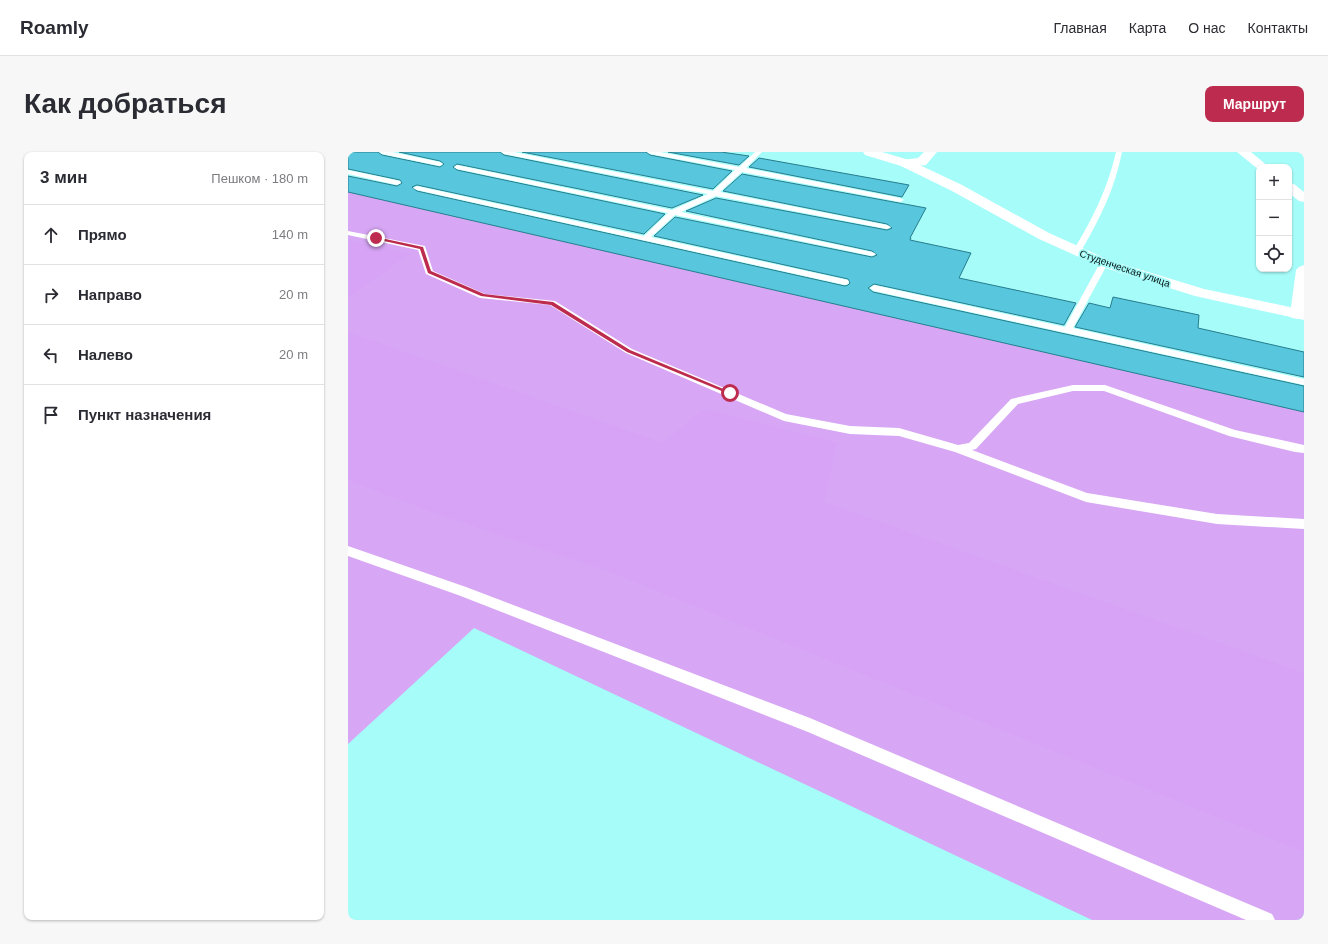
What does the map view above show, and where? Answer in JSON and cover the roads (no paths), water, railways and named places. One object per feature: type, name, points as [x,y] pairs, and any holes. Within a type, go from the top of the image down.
[{"type":"main road","name":"Студенческая улица","points":[[869,152],[904,163],[957,188],[1044,236],[1104,263],[1201,293],[1301,314]]},
{"type":"main road","points":[[904,163],[922,162],[931,152]]},
{"type":"main road","points":[[1243,152],[1259,164]]},
{"type":"main road","points":[[1292,189],[1304,198]]},
{"type":"main road","points":[[1301,314],[1304,270]]},
{"type":"lane","points":[[382,152],[440,164]]},
{"type":"lane","points":[[504,152],[887,227]]},
{"type":"lane","points":[[650,152],[900,200]]},
{"type":"lane","points":[[646,238],[674,212],[714,194],[759,152]]},
{"type":"lane","points":[[1077,251],[1096,222],[1111,186],[1120,152]]},
{"type":"lane","points":[[457,167],[872,254]]},
{"type":"lane","points":[[348,172],[397,183]]},
{"type":"lane","points":[[417,188],[845,282]]},
{"type":"lane","points":[[348,232],[422,248],[429,272],[483,296],[552,303],[628,351],[784,417],[850,430],[898,432],[958,449],[1086,497],[1217,519],[1304,524]]},
{"type":"lane","points":[[1068,330],[1104,263]]},
{"type":"lane","points":[[874,288],[1304,382]]},
{"type":"lane","points":[[958,449],[972,446],[1015,401],[1073,388],[1105,388],[1233,433],[1304,449]]},
{"type":"lane","points":[[348,551],[461,591],[810,725],[1266,920]]}]
